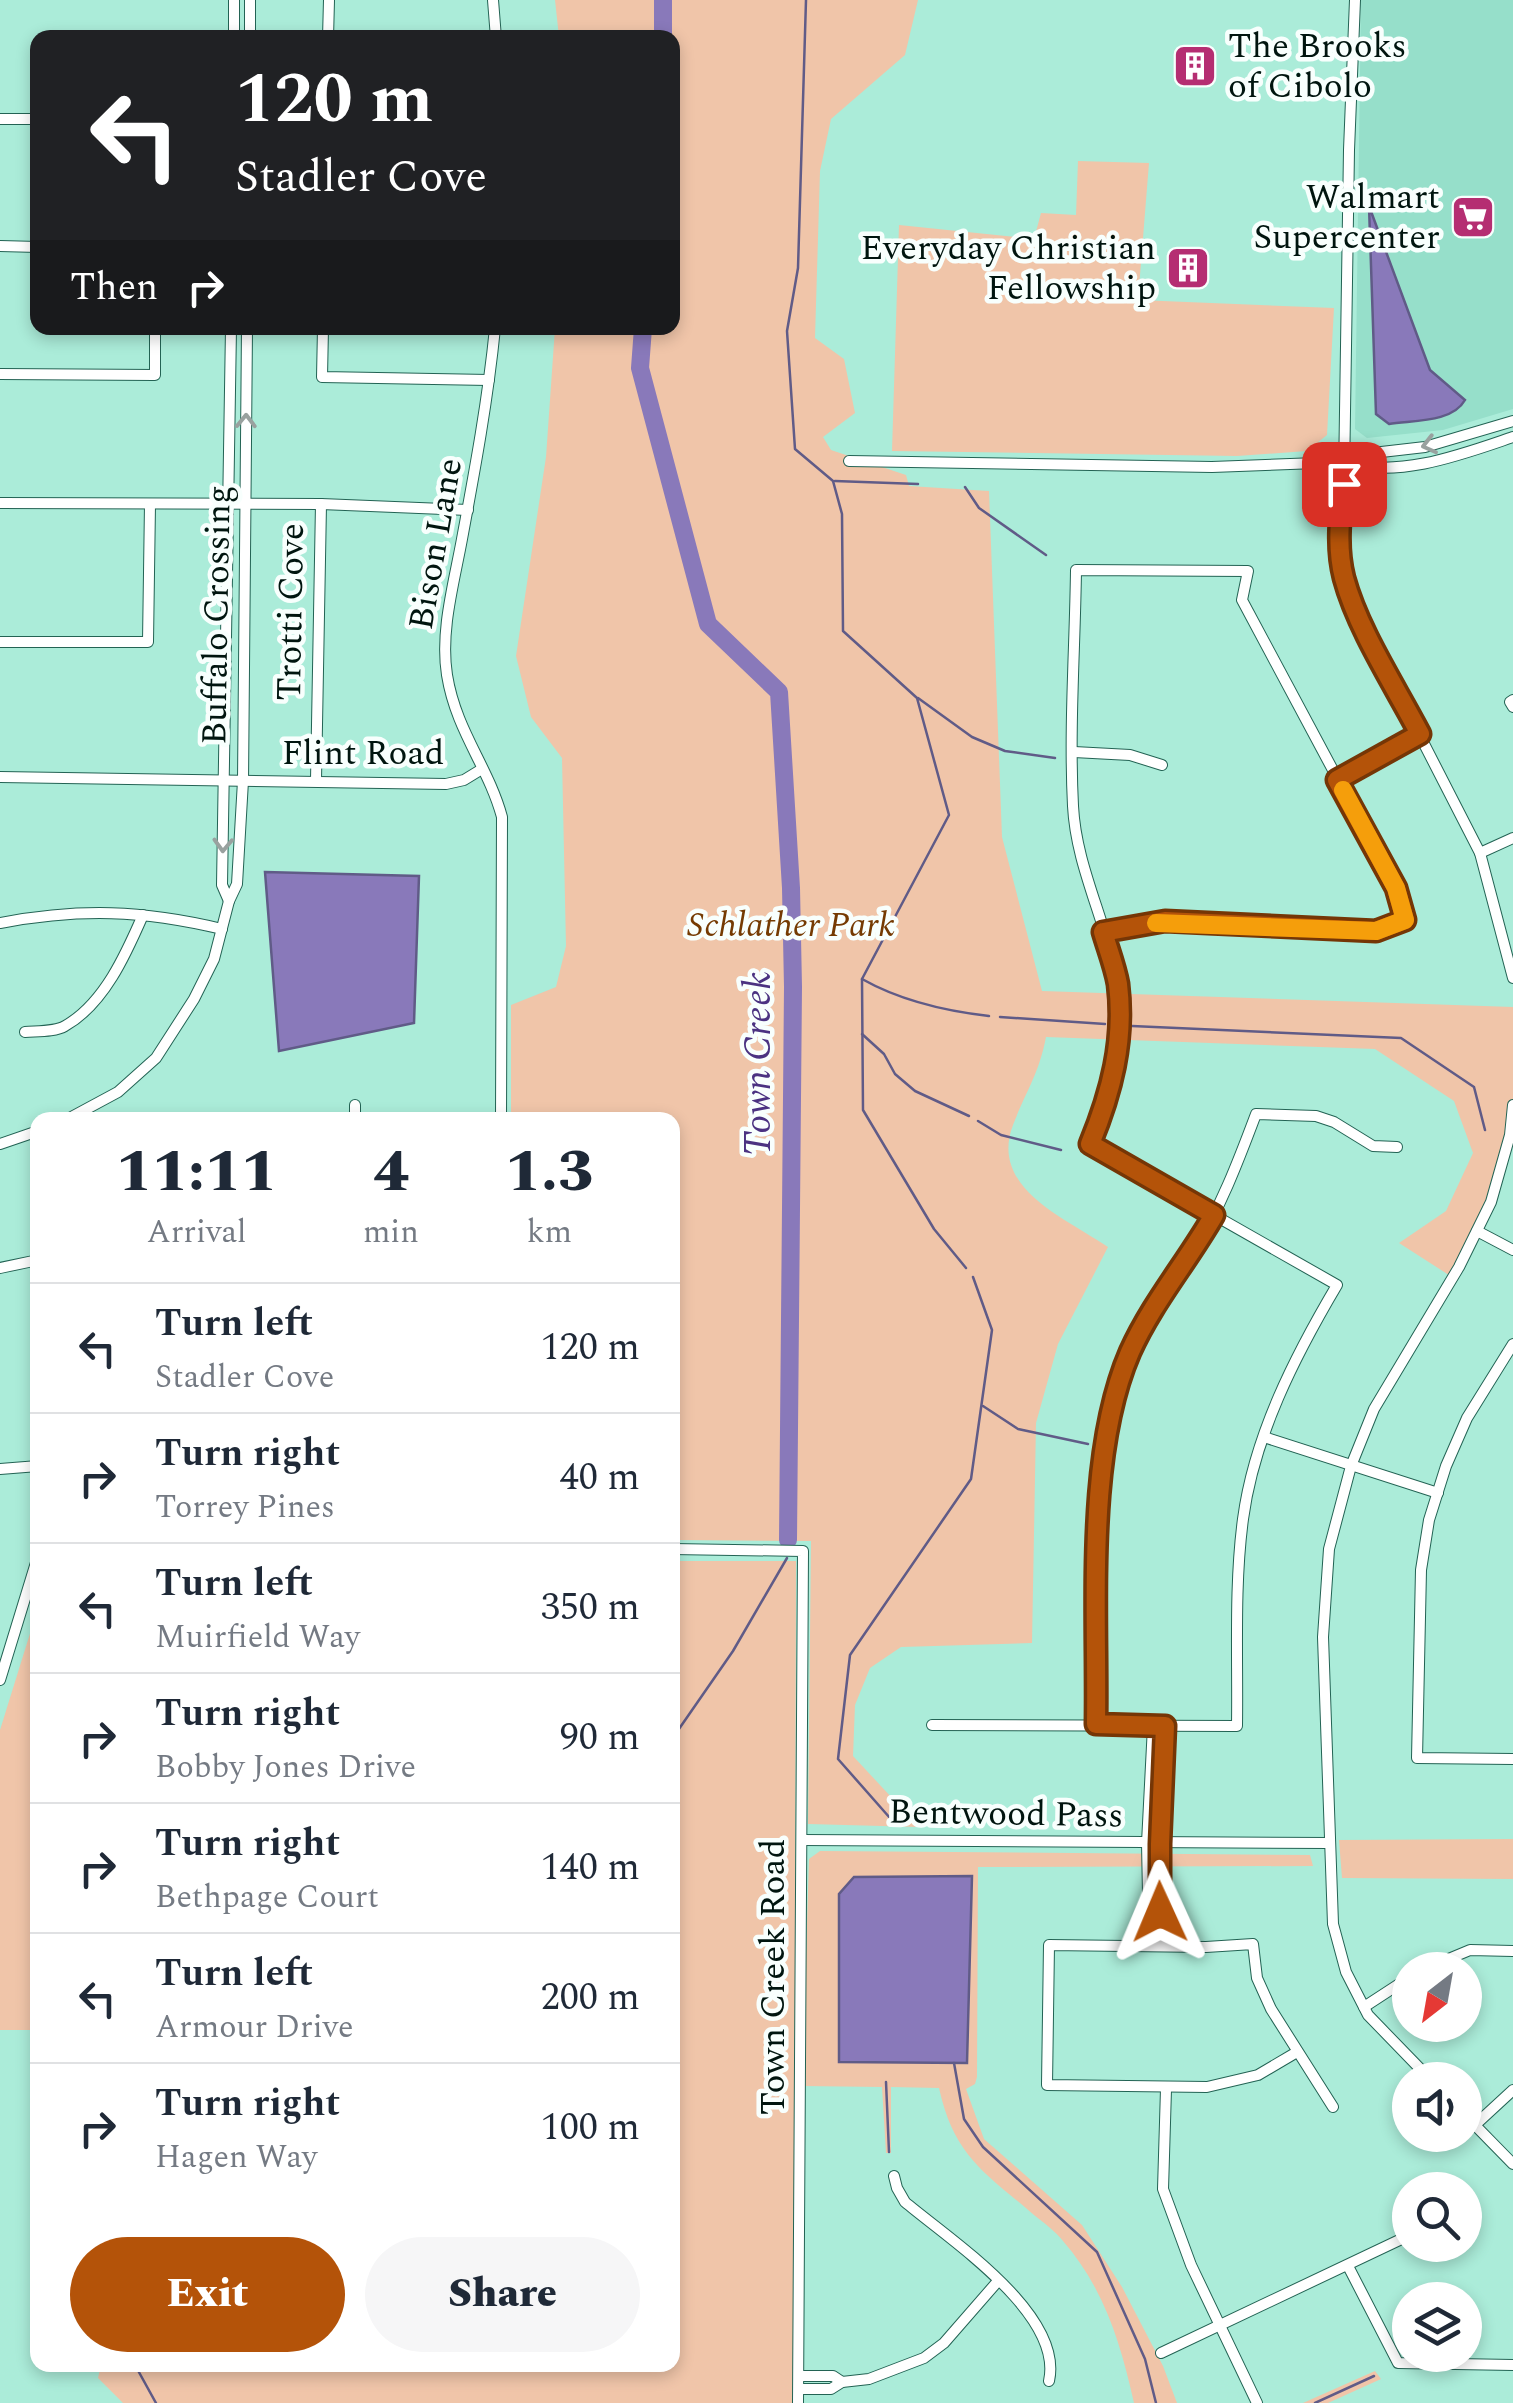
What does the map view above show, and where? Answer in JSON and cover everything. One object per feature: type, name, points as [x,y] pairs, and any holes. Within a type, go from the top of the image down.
[{"type":"street","points":[[234,0],[234,30]]},
{"type":"street","points":[[250,0],[250,30]]},
{"type":"street","points":[[328,30],[329,0]]},
{"type":"street","points":[[493,0],[495,30]]},
{"type":"street","points":[[1355,0],[1344,462],[1338,527],[1344,577],[1358,615],[1480,853],[1496,901],[1513,978]]},
{"type":"street","points":[[0,118],[30,119]]},
{"type":"street","points":[[0,246],[30,247]]},
{"type":"street","points":[[0,374],[155,375],[155,335]]},
{"type":"street","name":"Buffalo Crossing","points":[[230,902],[222,885],[231,335]]},
{"type":"street","name":"Buffalo Crossing","points":[[81,1112],[118,1092],[156,1058],[214,959],[238,884],[243,780],[247,335]]},
{"type":"street","points":[[323,335],[322,377],[489,380]]},
{"type":"street","name":"Bison Lane","points":[[494,335],[445,654],[459,724],[498,802],[503,834],[501,1112]]},
{"type":"street","points":[[849,460],[1212,467],[1344,462],[1366,454],[1425,447],[1513,421]]},
{"type":"street","points":[[1344,462],[1363,468],[1404,466],[1513,437]]},
{"type":"street","points":[[0,503],[320,504],[468,510]]},
{"type":"street","points":[[0,642],[148,642],[150,504]]},
{"type":"street","name":"Trotti Cove","points":[[316,780],[320,504]]},
{"type":"street","points":[[932,1725],[1237,1726],[1238,1587],[1244,1516],[1264,1437],[1306,1338],[1338,1285],[1090,1144],[1109,1097],[1119,1043],[1118,983],[1079,852],[1073,807],[1076,570],[1248,571],[1242,600],[1396,888],[1405,920],[1376,931],[1165,921],[1103,932]]},
{"type":"street","points":[[1337,780],[1420,734]]},
{"type":"street","points":[[1074,752],[1130,755],[1162,766]]},
{"type":"street","name":"Flint Road","points":[[0,778],[446,784],[464,780],[482,769]]},
{"type":"street","points":[[1480,853],[1513,838]]},
{"type":"street","points":[[0,922],[81,912],[143,914],[222,929]]},
{"type":"street","points":[[25,1032],[62,1028],[90,1006],[113,975],[143,914]]},
{"type":"street","points":[[355,1105],[355,1112]]},
{"type":"street","points":[[1414,2062],[1364,2007],[1346,1972],[1332,1924],[1323,1637],[1329,1549],[1351,1466],[1374,1409],[1491,1202],[1510,1135],[1513,1105]]},
{"type":"street","points":[[1096,1724],[1103,1456],[1114,1397],[1130,1352],[1156,1302],[1214,1215],[1256,1114],[1316,1116],[1334,1122],[1373,1146],[1397,1147]]},
{"type":"street","points":[[0,1144],[30,1134]]},
{"type":"street","points":[[1476,1232],[1513,1250]]},
{"type":"street","points":[[0,1268],[30,1262]]},
{"type":"street","points":[[1513,1344],[1468,1418],[1428,1520],[1421,1570],[1416,1758],[1513,1759]]},
{"type":"street","points":[[1264,1437],[1438,1493]]},
{"type":"street","points":[[0,1469],[30,1467]]},
{"type":"street","name":"Town Creek Road","points":[[680,1549],[803,1551],[798,2403]]},
{"type":"street","points":[[0,1680],[30,1582]]},
{"type":"street","points":[[1155,1946],[1159,1726]]},
{"type":"street","name":"Bentwood Pass","points":[[802,1840],[1330,1843]]},
{"type":"street","points":[[1298,2052],[1233,2083],[1166,2089],[1047,2085],[1049,1944],[1253,1944],[1257,1978],[1332,2107]]},
{"type":"street","points":[[1465,1952],[1513,1951]]},
{"type":"street","points":[[1364,2007],[1392,1988]]},
{"type":"street","points":[[1166,2089],[1163,2189],[1174,2223],[1256,2403]]},
{"type":"street","points":[[1482,2119],[1513,2090]]},
{"type":"street","points":[[1482,2132],[1513,2164]]},
{"type":"street","points":[[894,2176],[905,2202],[1023,2305],[1050,2353],[1049,2381]]},
{"type":"street","points":[[1161,2352],[1392,2243]]},
{"type":"street","points":[[1348,2266],[1398,2363],[1513,2364]]},
{"type":"street","points":[[799,2389],[831,2389],[842,2382],[868,2379],[924,2358],[944,2343],[998,2281]]},
{"type":"street","points":[[799,2376],[833,2376],[842,2382]]},
{"type":"shaded area","points":[[1361,0],[1513,0],[1513,409],[1443,430],[1367,438],[1355,429]]},
{"type":"shaded area","points":[[1369,206],[1430,370],[1465,400],[1442,417],[1389,424],[1376,414]]},
{"type":"shaded area","points":[[265,872],[419,876],[414,1023],[279,1051]]},
{"type":"shaded area","points":[[972,1876],[967,2063],[839,2062],[839,1894],[854,1877]]},
{"type":"green space","name":"Schlather Park","points":[[555,0],[918,0],[905,55],[831,119],[820,171],[815,338],[844,359],[855,413],[823,437],[831,450],[906,475],[909,486],[989,491],[1002,837],[1042,991],[1513,1007],[1513,1105],[1491,1202],[1452,1277],[1399,1243],[1446,1211],[1473,1153],[1454,1101],[1375,1049],[1046,1037],[1013,1125],[1008,1147],[1012,1167],[1035,1199],[1108,1247],[1058,1344],[1036,1423],[1032,1643],[901,1647],[870,1668],[855,1705],[853,1756],[919,1827],[808,1824],[811,1541],[680,1540],[680,1112],[511,1112],[511,1005],[556,987],[566,946],[562,758],[531,717],[516,656],[546,457],[555,335],[680,335],[680,30],[558,30]]},
{"type":"green space","points":[[1078,161],[1149,163],[1138,300],[1334,308],[1327,435],[1307,451],[1237,456],[892,451],[899,225],[1034,239],[1041,213],[1076,215]]},
{"type":"green space","points":[[680,1561],[796,1561],[794,2403],[123,2403],[98,2378],[99,2372],[680,2372]]},
{"type":"green space","points":[[30,1634],[30,2030],[0,2030],[0,1730]]},
{"type":"green space","points":[[1513,1839],[1513,1879],[1342,1878],[1339,1840]]},
{"type":"green space","points":[[820,1851],[1310,1855],[1313,1866],[978,1867],[977,2077],[975,2084],[966,2089],[984,2139],[1082,2225],[1122,2287],[1163,2366],[1177,2403],[1134,2403],[1117,2338],[1090,2278],[1056,2234],[973,2161],[953,2130],[939,2088],[891,2087],[891,2153],[886,2153],[882,2087],[802,2086],[809,1859]]},
{"type":"green space","points":[[1375,2371],[1381,2379],[1328,2403],[1303,2403]]},
{"type":"waterway","name":"Town Creek","points":[[663,0],[663,30]]},
{"type":"waterway","points":[[806,0],[798,268],[787,331],[795,449],[833,481],[842,514],[843,631],[917,698],[949,815],[862,979],[863,1110],[934,1229],[966,1268]]},
{"type":"waterway","name":"Town Creek","points":[[642,335],[640,368],[708,624],[779,692],[793,987],[788,1540]]},
{"type":"waterway","points":[[835,481],[918,484]]},
{"type":"waterway","points":[[965,487],[979,508],[1046,555]]},
{"type":"waterway","points":[[918,698],[972,737],[1005,751],[1055,758]]},
{"type":"waterway","points":[[862,979],[924,1004],[989,1016]]},
{"type":"waterway","points":[[1000,1017],[1105,1024]]},
{"type":"waterway","points":[[1132,1026],[1401,1038],[1474,1087],[1485,1130]]},
{"type":"waterway","points":[[862,1034],[884,1054],[895,1074],[915,1091],[969,1116]]},
{"type":"waterway","points":[[978,1121],[1001,1135],[1061,1150]]},
{"type":"waterway","points":[[890,1818],[838,1759],[850,1655],[971,1479],[992,1330],[973,1277]]},
{"type":"waterway","points":[[983,1406],[1018,1429],[1088,1444]]},
{"type":"waterway","name":"Town Creek","points":[[680,1727],[733,1651],[787,1558]]},
{"type":"waterway","points":[[954,2063],[964,2119],[983,2147],[1097,2252],[1145,2359],[1156,2403]]},
{"type":"waterway","points":[[886,2082],[889,2152]]},
{"type":"waterway","name":"Town Creek","points":[[139,2372],[156,2403]]},
{"type":"waterway","points":[[1315,2403],[1374,2376]]},
{"type":"slow traffic","points":[[1156,923],[1376,931],[1405,920],[1396,888],[1343,790]]},
{"type":"place","name":"The Brooks of Cibolo","points":[[1195,66]]},
{"type":"place","name":"Walmart Supercenter","points":[[1473,217]]},
{"type":"place","name":"Everyday Christian Fellowship","points":[[1188,268]]},
{"type":"route","points":[[1160,1912],[1165,1726],[1096,1724],[1103,1456],[1114,1397],[1130,1352],[1156,1302],[1214,1215],[1090,1144],[1109,1097],[1119,1043],[1118,983],[1103,932],[1165,921],[1376,931],[1405,920],[1396,888],[1337,780],[1420,734],[1358,615],[1344,577],[1338,527],[1344,484]]}]
